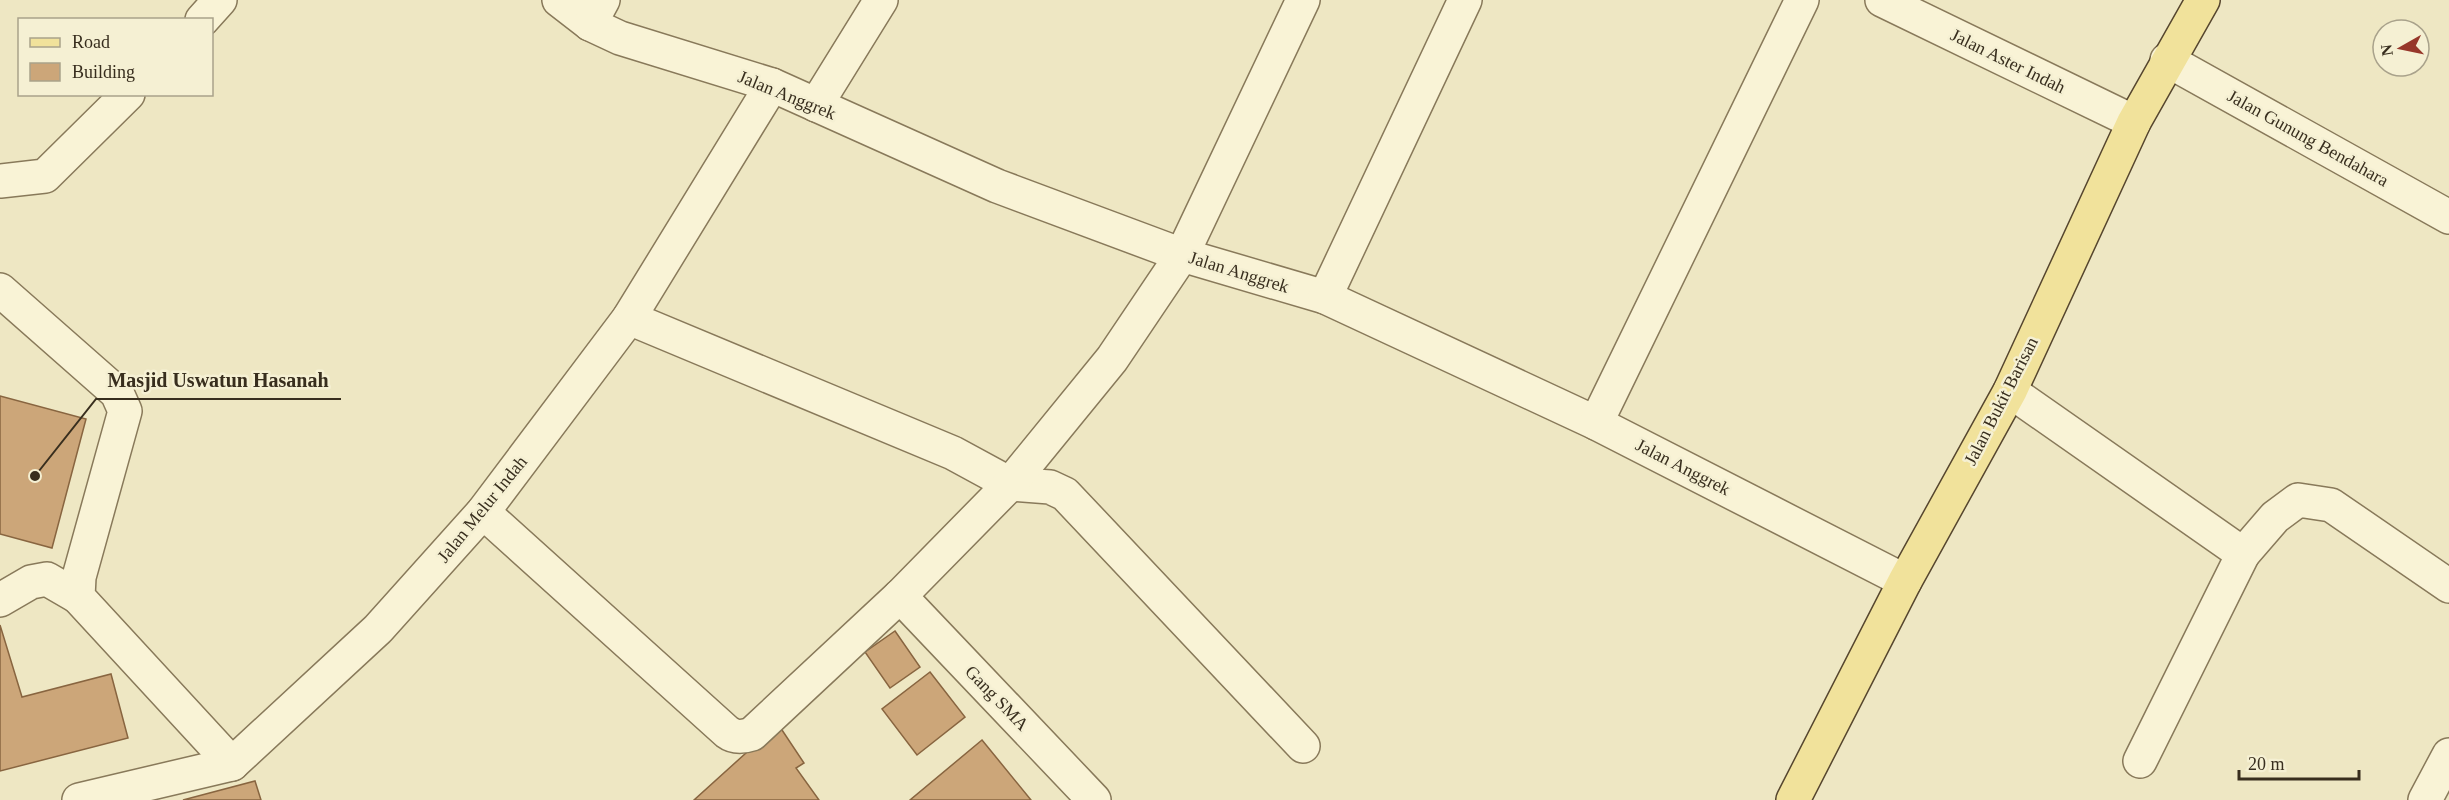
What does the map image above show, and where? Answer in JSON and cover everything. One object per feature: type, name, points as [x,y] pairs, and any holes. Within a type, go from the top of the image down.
[{"type":"main road","name":"Jalan Bukit Barisan","points":[[1794,800],[1905,581],[2010,391],[2134,122],[2203,0]]},
{"type":"street","points":[[204,18],[220,0]]},
{"type":"street","name":"Jalan Anggrek","points":[[559,0],[596,12],[620,38],[772,85],[997,186],[1182,255],[1325,297],[1596,423],[1905,581]]},
{"type":"street","points":[[816,105],[881,0]]},
{"type":"street","points":[[483,512],[732,736],[752,734],[900,596],[1010,484],[1113,359],[1182,255],[1303,0]]},
{"type":"street","points":[[1325,297],[1465,0]]},
{"type":"street","points":[[1596,423],[1802,0]]},
{"type":"street","name":"Jalan Aster Indah","points":[[1882,0],[2134,122]]},
{"type":"street","name":"Jalan Gunung Bendahara","points":[[2167,60],[2449,217]]},
{"type":"street","name":"Jalan Melur Indah","points":[[79,800],[232,764],[378,629],[483,512],[629,318],[772,85]]},
{"type":"street","points":[[0,181],[45,176],[126,96]]},
{"type":"street","points":[[0,290],[117,393],[123,402],[125,411],[79,577],[78,597]]},
{"type":"street","points":[[629,318],[953,453],[1010,484],[1050,487],[1065,494],[1303,746]]},
{"type":"street","points":[[2010,391],[2243,554]]},
{"type":"street","points":[[2140,761],[2243,554],[2275,517],[2298,500],[2331,505],[2449,586]]},
{"type":"street","points":[[0,600],[31,582],[47,579],[78,597],[232,764]]},
{"type":"street","name":"Gang SMA","points":[[900,596],[1094,800]]},
{"type":"street","points":[[2425,800],[2449,755]]},
{"type":"building","points":[[0,396],[86,419],[52,548],[0,534]]},
{"type":"building","points":[[0,625],[22,697],[111,674],[128,738],[0,771]]},
{"type":"building","points":[[895,631],[920,667],[890,688],[865,652]]},
{"type":"building","points":[[930,672],[965,717],[917,755],[882,709]]},
{"type":"building","points":[[778,724],[804,763],[796,768],[819,800],[694,800]]},
{"type":"building","points":[[982,740],[1031,800],[910,800]]},
{"type":"building","points":[[255,781],[261,800],[183,800]]},
{"type":"place","name":"Masjid Uswatun Hasanah","points":[[35,476]]}]
